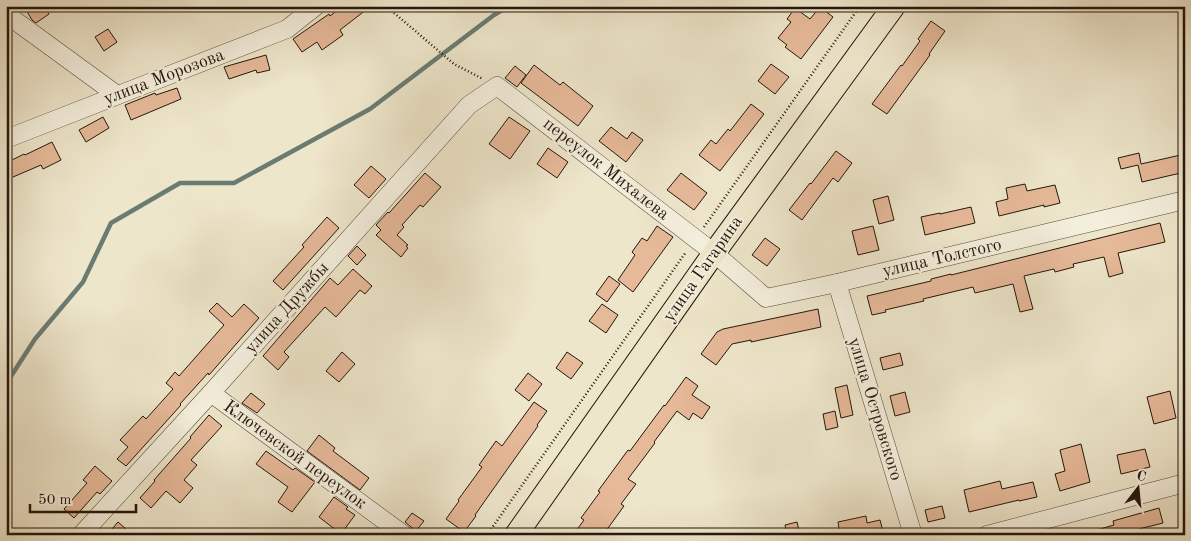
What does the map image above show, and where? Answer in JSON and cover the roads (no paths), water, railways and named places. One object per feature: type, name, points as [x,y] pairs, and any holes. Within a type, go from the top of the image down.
[{"type":"main road","name":"улица Гагарина","points":[[516,535],[714,253],[894,6]]},
{"type":"street","points":[[13,6],[6,13],[118,95]]},
{"type":"street","name":"улица Морозова","points":[[6,138],[287,29],[316,6]]},
{"type":"street","name":"переулок Михалева","points":[[497,86],[714,253]]},
{"type":"street","name":"улица Дружбы","points":[[81,535],[469,105],[497,86]]},
{"type":"street","name":"улица Толстого","points":[[714,253],[766,298],[837,283],[1185,200]]},
{"type":"street","name":"улица Островского","points":[[837,283],[913,535]]},
{"type":"street","name":"Ключевской переулок","points":[[211,393],[404,535]]},
{"type":"street","points":[[987,535],[1185,483]]},
{"type":"waterway","points":[[6,384],[35,339],[83,282],[111,223],[180,183],[234,183],[370,109],[494,15],[509,6]]}]
